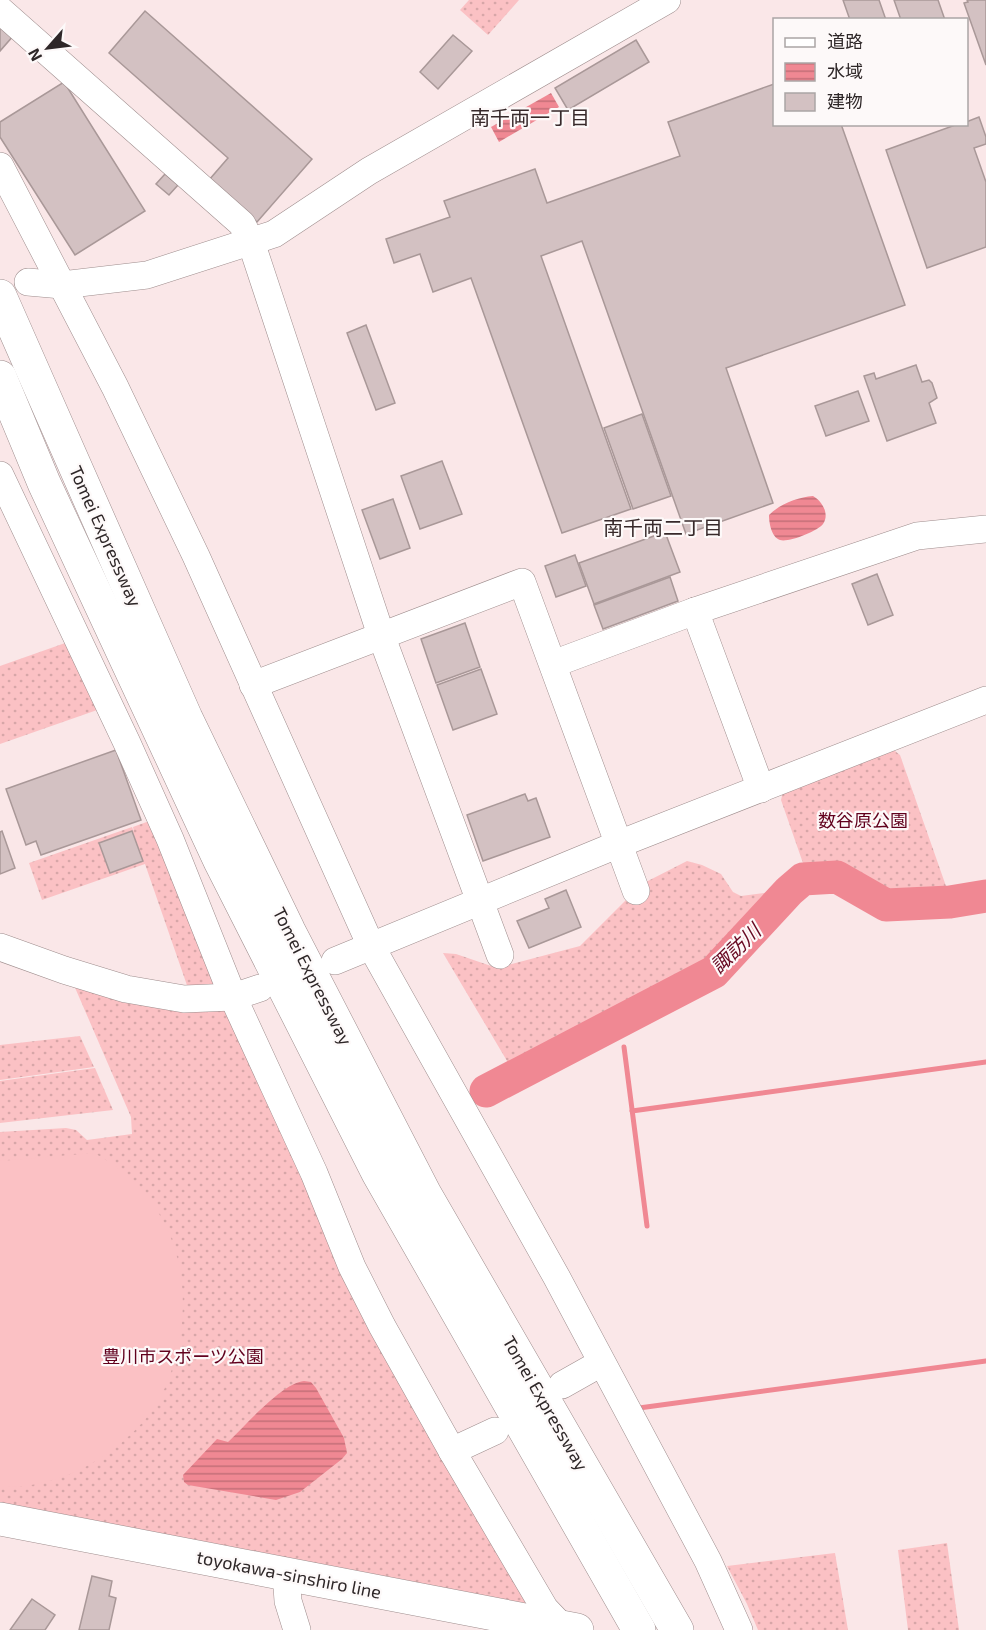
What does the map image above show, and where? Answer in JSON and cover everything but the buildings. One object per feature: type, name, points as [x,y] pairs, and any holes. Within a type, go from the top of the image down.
[{"type":"main road","name":"Tomei Expressway","points":[[14,289],[186,718],[289,931],[425,1194],[602,1500],[680,1625]]},
{"type":"main road","name":"Tomei Expressway","points":[[0,377],[44,483],[219,861],[373,1162],[637,1626]]},
{"type":"main road","name":"toyokawa-sinshiro line","points":[[0,1519],[286,1572],[569,1629]]},
{"type":"street","points":[[14,289],[147,275],[274,234],[369,171],[667,0]]},
{"type":"street","points":[[0,10],[242,224],[250,242],[381,635],[500,955]]},
{"type":"street","points":[[0,166],[115,387],[186,535],[371,946],[556,1276],[708,1561],[739,1630]]},
{"type":"street","points":[[0,475],[128,743],[170,839],[233,997],[306,1154],[352,1267],[382,1326],[545,1609],[569,1629]]},
{"type":"street","points":[[553,664],[695,611],[917,536],[986,529]]},
{"type":"street","points":[[253,685],[522,582],[636,891]]},
{"type":"street","points":[[695,611],[761,789]]},
{"type":"street","points":[[336,961],[619,844],[986,700]]},
{"type":"street","points":[[0,946],[64,970],[126,988],[184,999],[233,997],[260,988]]},
{"type":"street","points":[[562,1385],[601,1363]]},
{"type":"street","points":[[452,1450],[495,1431]]},
{"type":"street","points":[[286,1572],[288,1601],[297,1630]]},
{"type":"green space","points":[[469,0],[519,0],[488,35],[460,10]]},
{"type":"green space","points":[[68,642],[100,709],[0,744],[0,666]]},
{"type":"green space","name":"数谷原公園","points":[[891,748],[900,755],[947,889],[944,895],[893,895],[877,891],[841,873],[811,873],[804,866],[781,800],[783,792]]},
{"type":"green space","points":[[152,820],[222,991],[190,994],[145,864],[42,900],[29,863],[132,827],[134,832],[133,827]]},
{"type":"green space","points":[[687,861],[721,874],[733,892],[741,896],[778,891],[720,954],[701,971],[513,1071],[443,953],[456,954],[497,968],[580,946],[642,884]]},
{"type":"green space","name":"豊川市スポーツ公園","points":[[73,983],[225,1006],[528,1605],[0,1509],[0,1132],[66,1128],[76,1130],[87,1140],[132,1134],[131,1117]]},
{"type":"green space","points":[[80,1036],[94,1067],[0,1080],[0,1045]]},
{"type":"green space","points":[[95,1068],[113,1110],[0,1123],[0,1081]]},
{"type":"green space","points":[[94,1153],[119,1169],[139,1187],[156,1209],[169,1232],[182,1285],[183,1313],[175,1357],[158,1402],[142,1423],[121,1443],[87,1466],[57,1479],[39,1484],[0,1487],[0,1161]]},
{"type":"green space","points":[[947,1543],[959,1630],[908,1630],[898,1550]]},
{"type":"green space","points":[[835,1553],[848,1630],[758,1630],[727,1566]]},
{"type":"water","points":[[551,93],[559,107],[499,142],[491,127]]},
{"type":"water","points":[[813,496],[824,508],[826,516],[823,524],[796,538],[780,540],[774,536],[769,515],[789,502]]},
{"type":"water","points":[[304,1381],[311,1382],[316,1388],[344,1438],[347,1453],[342,1459],[300,1492],[276,1500],[188,1485],[184,1482],[183,1475],[217,1439],[228,1442],[275,1397],[285,1389]]},
{"type":"waterway","name":"諏訪川","points":[[486,1091],[714,972],[789,891],[803,879],[837,877],[886,905],[950,902],[986,896]]},
{"type":"waterway","points":[[624,1047],[647,1226]]},
{"type":"waterway","points":[[632,1111],[986,1062]]},
{"type":"waterway","points":[[639,1408],[986,1361]]},
{"type":"district","name":"南千両一丁目","points":[[530,117]]},
{"type":"district","name":"南千両二丁目","points":[[663,527]]}]
